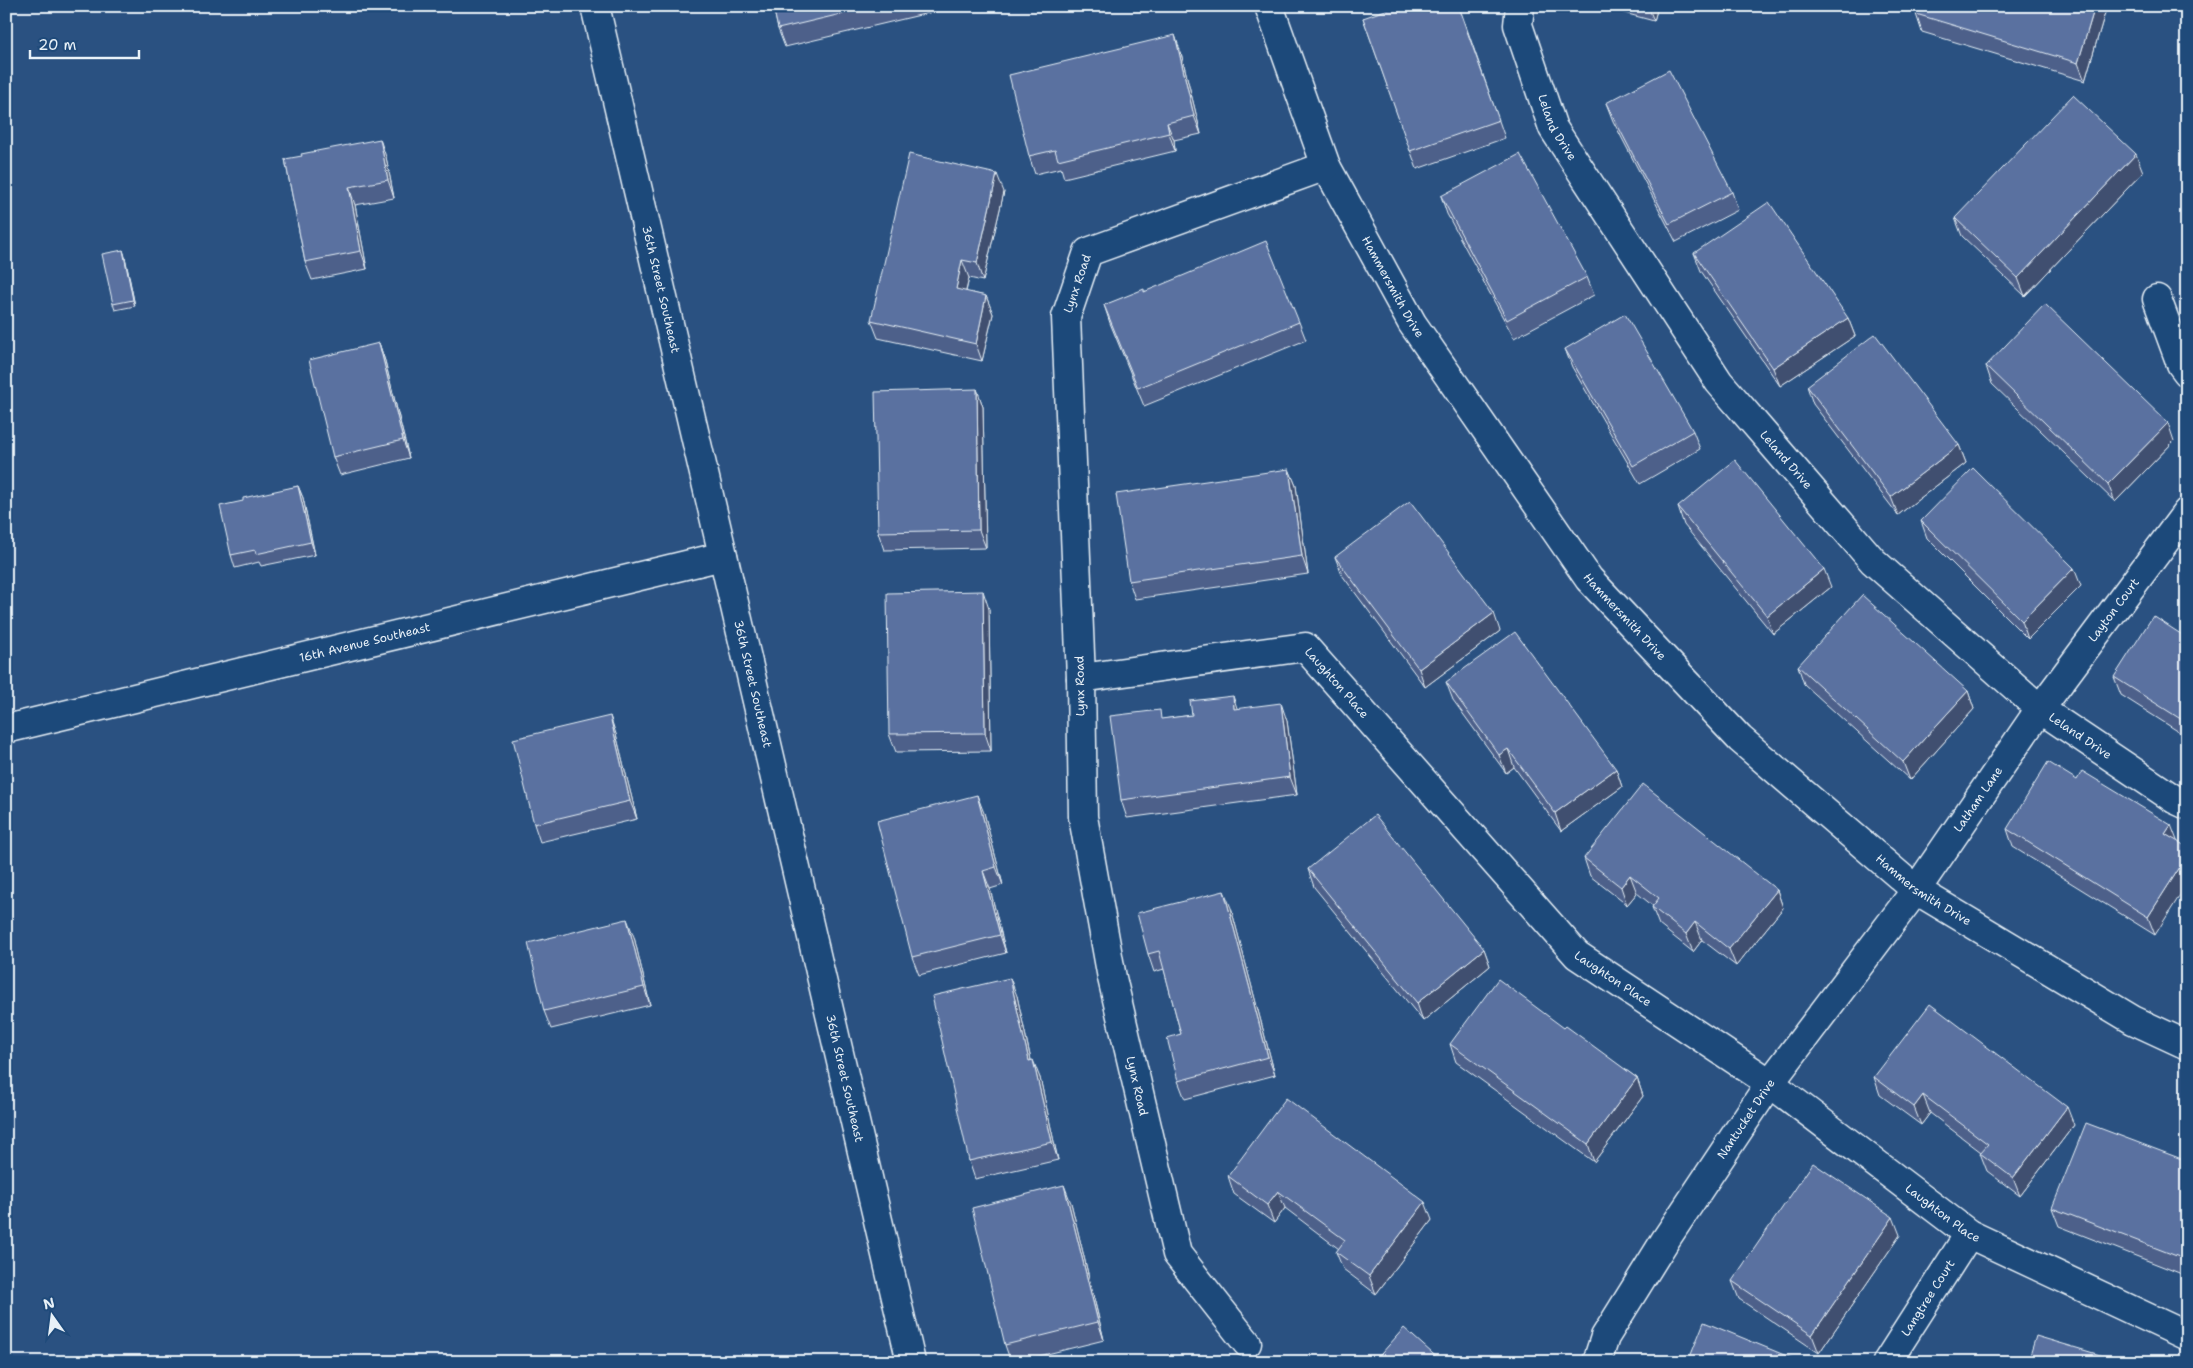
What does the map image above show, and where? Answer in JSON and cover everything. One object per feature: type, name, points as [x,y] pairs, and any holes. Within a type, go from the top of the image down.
[{"type":"street","name":"36th Street Southeast","points":[[595,6],[911,1362]]},
{"type":"street","name":"Hammersmith Drive","points":[[1269,6],[1326,166],[1412,323],[1589,579],[1740,739],[1916,890],[2133,1020],[2187,1045]]},
{"type":"street","name":"Leland Drive","points":[[1520,6],[1518,25],[1553,128],[1718,382],[1873,561],[2040,708],[2174,799],[2187,805]]},
{"type":"street","name":"Lynx Road","points":[[1246,1343],[1177,1254],[1112,978],[1082,817],[1081,678],[1066,317],[1088,252],[1326,166]]},
{"type":"street","points":[[2157,299],[2181,364],[2187,372]]},
{"type":"street","name":"Layton Court","points":[[2040,708],[2187,512]]},
{"type":"street","name":"16th Avenue Southeast","points":[[6,729],[723,556]]},
{"type":"street","name":"Laughton Place","points":[[1081,678],[1305,647],[1577,955],[1770,1082],[1969,1234],[2187,1336]]},
{"type":"street","name":"Latham Lane","points":[[1916,890],[2040,708]]},
{"type":"street","name":"Nantucket Drive","points":[[1597,1362],[1610,1329],[1666,1239],[1770,1082],[1916,890]]},
{"type":"street","name":"Langtree Court","points":[[1887,1362],[1969,1234]]},
{"type":"building","points":[[773,6],[875,6],[778,29]]},
{"type":"building","points":[[1397,6],[1458,6],[1499,120],[1410,151],[1363,18]]},
{"type":"building","points":[[1918,6],[2095,6],[2078,63],[1916,14]]},
{"type":"building","points":[[1175,35],[1194,116],[1167,123],[1169,133],[1058,160],[1055,150],[1029,156],[1009,75]]},
{"type":"building","points":[[1669,70],[1732,192],[1669,224],[1606,103]]},
{"type":"building","points":[[2073,95],[2136,154],[2018,278],[1955,218]]},
{"type":"building","points":[[380,139],[388,180],[349,187],[361,251],[305,262],[285,159],[302,156],[301,154]]},
{"type":"building","points":[[909,154],[997,174],[977,263],[962,260],[956,289],[986,296],[976,344],[871,320]]},
{"type":"building","points":[[1520,154],[1587,277],[1507,320],[1441,196]]},
{"type":"building","points":[[1769,202],[1848,318],[1773,368],[1694,253]]},
{"type":"building","points":[[1266,241],[1299,322],[1138,388],[1104,305],[1144,289],[1144,292]]},
{"type":"building","points":[[123,250],[133,300],[113,304],[102,254]]},
{"type":"building","points":[[2045,304],[2168,423],[2108,484],[1986,366]]},
{"type":"building","points":[[1625,314],[1693,431],[1633,466],[1565,349]]},
{"type":"building","points":[[1875,334],[1959,445],[1891,497],[1807,386]]},
{"type":"building","points":[[379,343],[403,440],[333,457],[309,360]]},
{"type":"building","points":[[977,389],[979,530],[878,532],[875,392]]},
{"type":"building","points":[[1735,460],[1824,569],[1767,616],[1678,507]]},
{"type":"building","points":[[1973,468],[2074,568],[2022,621],[1921,521]]},
{"type":"building","points":[[1289,469],[1302,556],[1129,581],[1116,494]]},
{"type":"building","points":[[298,486],[311,542],[256,554],[255,550],[231,555],[220,506],[243,501],[243,498]]},
{"type":"building","points":[[1410,501],[1494,613],[1419,669],[1335,557]]},
{"type":"building","points":[[983,591],[985,733],[889,734],[887,593]]},
{"type":"building","points":[[1862,595],[1968,691],[1903,762],[1798,666]]},
{"type":"building","points":[[2153,616],[2187,638],[2187,723],[2114,677]]},
{"type":"building","points":[[1515,632],[1616,769],[1555,813],[1508,749],[1499,755],[1446,682]]},
{"type":"building","points":[[1233,696],[1234,709],[1281,703],[1290,777],[1121,800],[1110,716],[1160,710],[1161,719],[1192,715],[1190,701]]},
{"type":"building","points":[[610,716],[630,801],[534,824],[513,739]]},
{"type":"building","points":[[2048,762],[2077,780],[2082,771],[2171,825],[2165,834],[2187,847],[2187,856],[2148,917],[2007,829]]},
{"type":"building","points":[[1643,784],[1777,890],[1729,949],[1695,922],[1686,934],[1652,907],[1659,898],[1630,875],[1621,887],[1584,858]]},
{"type":"building","points":[[977,795],[996,867],[983,871],[1000,935],[912,957],[877,821]]},
{"type":"building","points":[[1375,815],[1484,949],[1417,1003],[1308,869]]},
{"type":"building","points":[[1224,891],[1268,1057],[1178,1081],[1167,1038],[1181,1034],[1159,951],[1148,954],[1137,913]]},
{"type":"building","points":[[627,919],[644,987],[544,1011],[528,943]]},
{"type":"building","points":[[1010,978],[1029,1061],[1033,1060],[1052,1142],[969,1161],[932,996]]},
{"type":"building","points":[[1498,979],[1564,1028],[1566,1026],[1637,1078],[1588,1144],[1450,1044]]},
{"type":"building","points":[[1930,1004],[2067,1107],[2013,1178],[1980,1153],[1988,1144],[1923,1095],[1914,1107],[1874,1077]]},
{"type":"building","points":[[1286,1098],[1425,1202],[1369,1276],[1336,1252],[1345,1240],[1278,1191],[1267,1205],[1228,1176]]},
{"type":"building","points":[[2086,1123],[2187,1161],[2187,1260],[2052,1208]]},
{"type":"building","points":[[1813,1163],[1893,1217],[1812,1335],[1732,1281]]},
{"type":"building","points":[[1064,1185],[1098,1322],[1005,1345],[972,1208]]},
{"type":"building","points":[[1704,1322],[1794,1359],[1793,1362],[1688,1362]]},
{"type":"building","points":[[1404,1328],[1442,1362],[1374,1362]]},
{"type":"building","points":[[2036,1336],[2124,1362],[2028,1362]]}]
